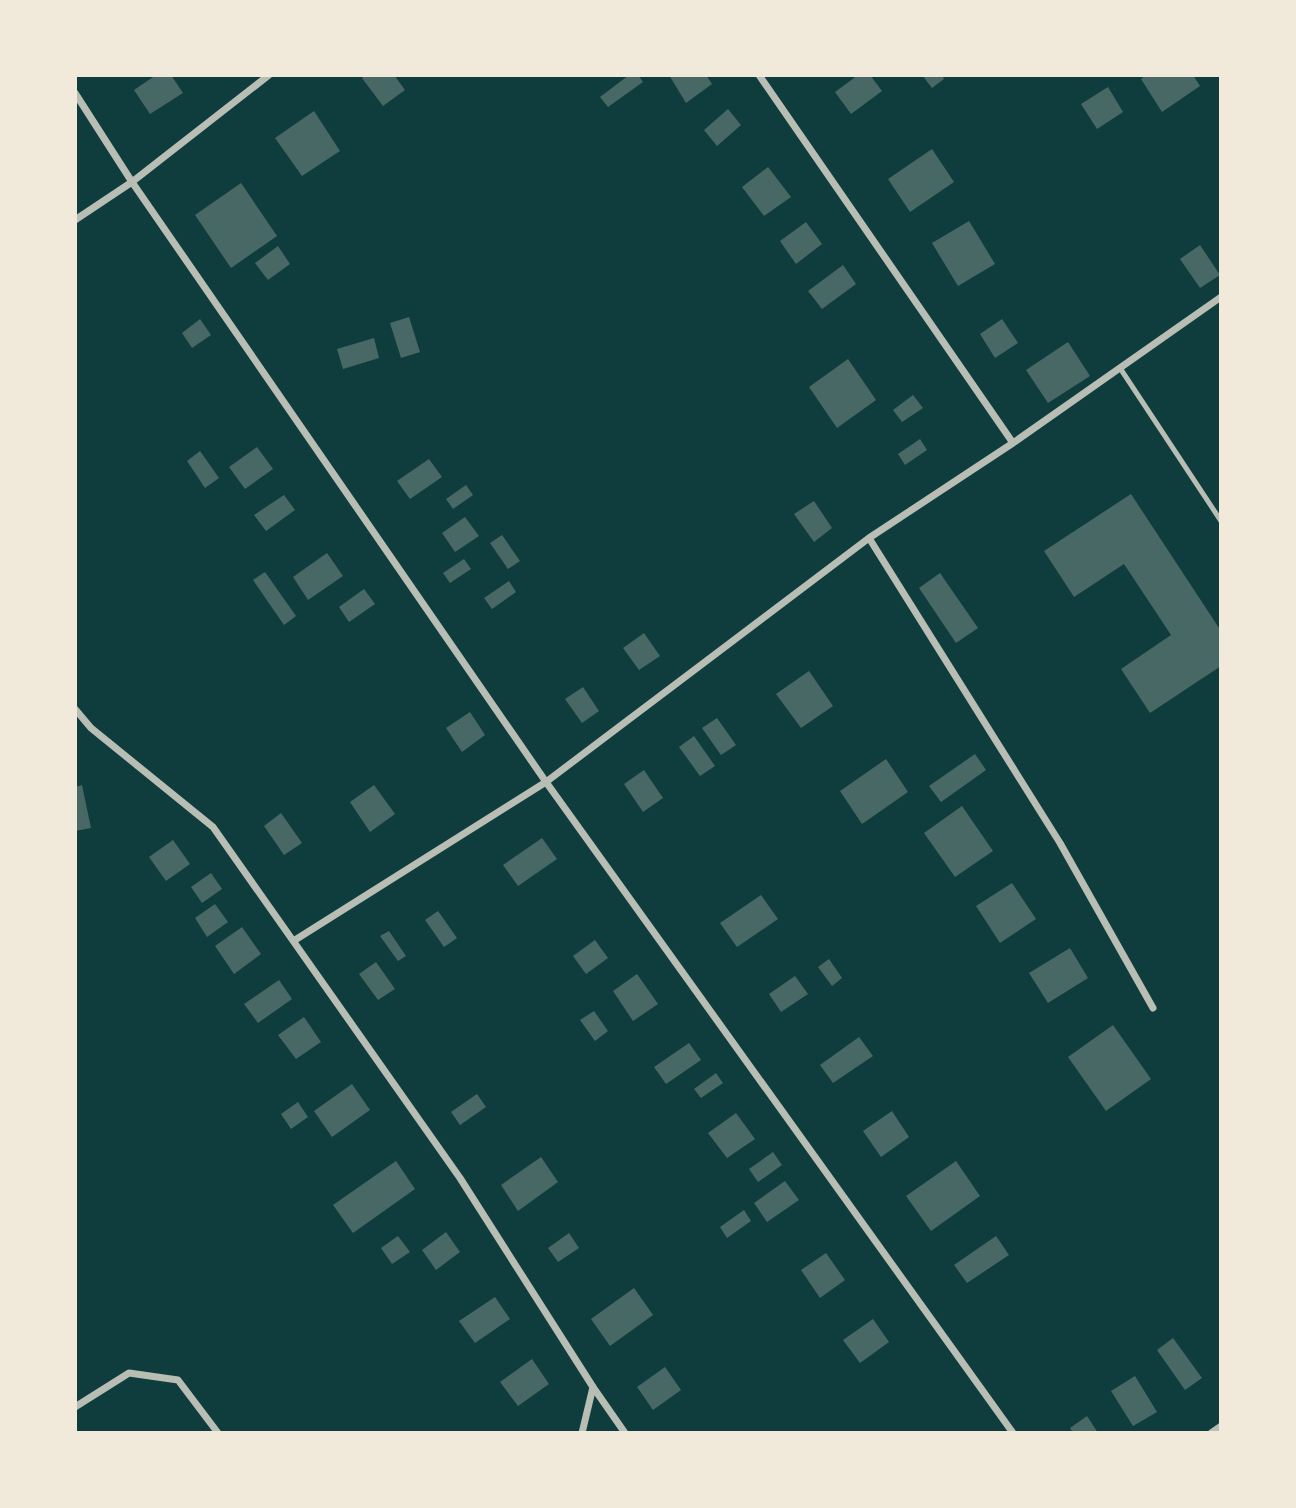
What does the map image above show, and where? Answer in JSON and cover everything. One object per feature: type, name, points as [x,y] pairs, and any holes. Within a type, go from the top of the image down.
[{"type":"street","points":[[75,220],[132,182],[269,75]]},
{"type":"street","points":[[759,75],[1013,443]]},
{"type":"street","points":[[75,93],[132,182],[546,782],[1013,1433]]},
{"type":"street","points":[[295,940],[546,782],[869,538],[1013,443],[1221,297]]},
{"type":"street","points":[[869,538],[1060,843],[1153,1008]]},
{"type":"street","points":[[75,709],[91,728],[213,827],[460,1178],[625,1433]]},
{"type":"street","points":[[75,1407],[129,1373],[178,1380],[218,1433]]},
{"type":"street","points":[[582,1433],[593,1387]]},
{"type":"street","points":[[1211,1433],[1221,1426]]},
{"type":"lane","points":[[1120,368],[1221,521]]},
{"type":"building","points":[[156,75],[171,75],[183,93],[150,114],[134,90]]},
{"type":"building","points":[[365,75],[394,75],[405,90],[383,106],[362,78]]},
{"type":"building","points":[[629,75],[638,75],[643,82],[608,107],[600,97]]},
{"type":"building","points":[[669,75],[706,75],[712,84],[686,103]]},
{"type":"building","points":[[858,75],[870,75],[882,91],[851,114],[835,92]]},
{"type":"building","points":[[922,75],[942,75],[944,79],[932,88]]},
{"type":"building","points":[[1146,75],[1193,75],[1200,86],[1162,112],[1141,79]]},
{"type":"building","points":[[1108,87],[1123,112],[1097,129],[1081,104]]},
{"type":"building","points":[[728,109],[741,125],[717,146],[704,130]]},
{"type":"building","points":[[314,111],[340,151],[302,176],[275,138]]},
{"type":"building","points":[[932,149],[954,182],[910,212],[888,179]]},
{"type":"building","points":[[768,167],[791,197],[764,216],[742,187]]},
{"type":"building","points":[[241,183],[277,236],[231,268],[195,215]]},
{"type":"building","points":[[969,221],[995,264],[958,286],[932,243]]},
{"type":"building","points":[[806,222],[822,244],[796,264],[780,241]]},
{"type":"building","points":[[1200,245],[1220,275],[1200,288],[1180,259]]},
{"type":"building","points":[[278,246],[290,264],[268,280],[255,263]]},
{"type":"building","points":[[843,265],[856,284],[822,309],[808,291]]},
{"type":"building","points":[[409,317],[420,352],[401,358],[390,323]]},
{"type":"building","points":[[200,319],[211,335],[192,348],[182,333]]},
{"type":"building","points":[[1002,319],[1018,343],[995,358],[980,334]]},
{"type":"building","points":[[374,338],[379,358],[343,369],[337,349]]},
{"type":"building","points":[[1068,342],[1090,376],[1048,403],[1026,370]]},
{"type":"building","points":[[848,359],[876,400],[837,428],[809,387]]},
{"type":"building","points":[[913,395],[923,408],[902,422],[893,410]]},
{"type":"building","points":[[920,439],[927,450],[905,465],[898,454]]},
{"type":"building","points":[[257,447],[273,469],[245,489],[229,467]]},
{"type":"building","points":[[200,451],[219,478],[205,488],[187,461]]},
{"type":"building","points":[[429,459],[442,477],[410,499],[397,481]]},
{"type":"building","points":[[466,485],[473,495],[453,509],[446,499]]},
{"type":"building","points":[[1131,494],[1221,631],[1221,666],[1150,713],[1121,669],[1171,635],[1124,564],[1074,597],[1044,551]]},
{"type":"building","points":[[284,495],[295,510],[266,531],[254,515]]},
{"type":"building","points":[[814,501],[832,528],[814,542],[794,514]]},
{"type":"building","points":[[465,517],[479,536],[455,552],[442,533]]},
{"type":"building","points":[[502,535],[520,561],[508,569],[490,543]]},
{"type":"building","points":[[327,553],[343,576],[308,600],[293,577]]},
{"type":"building","points":[[464,559],[471,569],[450,583],[443,573]]},
{"type":"building","points":[[265,572],[296,616],[284,625],[253,580]]},
{"type":"building","points":[[940,573],[978,628],[956,643],[919,588]]},
{"type":"building","points":[[509,581],[516,592],[492,609],[484,598]]},
{"type":"building","points":[[364,589],[375,604],[349,622],[339,607]]},
{"type":"building","points":[[644,633],[660,656],[639,670],[623,648]]},
{"type":"building","points":[[809,671],[833,706],[801,728],[776,694]]},
{"type":"building","points":[[583,687],[599,711],[582,723],[565,699]]},
{"type":"building","points":[[470,712],[485,735],[462,752],[446,728]]},
{"type":"building","points":[[717,718],[736,745],[721,755],[702,728]]},
{"type":"building","points":[[694,736],[715,766],[700,776],[679,747]]},
{"type":"building","points":[[975,754],[986,770],[941,802],[929,786]]},
{"type":"building","points":[[886,759],[908,792],[862,824],[840,791]]},
{"type":"building","points":[[644,770],[663,798],[643,812],[624,784]]},
{"type":"building","points":[[82,785],[91,828],[75,831],[75,787]]},
{"type":"building","points":[[374,785],[395,814],[370,832],[350,802]]},
{"type":"building","points":[[962,806],[993,851],[955,877],[924,833]]},
{"type":"building","points":[[281,813],[302,843],[284,855],[264,826]]},
{"type":"building","points":[[542,838],[557,859],[518,886],[503,865]]},
{"type":"building","points":[[173,840],[190,864],[166,881],[149,857]]},
{"type":"building","points":[[211,873],[222,889],[202,903],[191,887]]},
{"type":"building","points":[[1012,883],[1036,919],[1000,943],[976,906]]},
{"type":"building","points":[[761,895],[778,919],[737,947],[720,923]]},
{"type":"building","points":[[215,904],[228,922],[207,937],[195,918]]},
{"type":"building","points":[[438,911],[457,938],[444,947],[425,920]]},
{"type":"building","points":[[242,927],[261,954],[234,974],[215,946]]},
{"type":"building","points":[[389,931],[406,956],[398,961],[380,936]]},
{"type":"building","points":[[595,940],[608,958],[586,974],[573,956]]},
{"type":"building","points":[[1070,948],[1088,978],[1048,1003],[1029,973]]},
{"type":"building","points":[[829,959],[842,978],[832,986],[818,967]]},
{"type":"building","points":[[376,962],[395,989],[378,1000],[359,974]]},
{"type":"building","points":[[637,974],[658,1004],[633,1021],[613,991]]},
{"type":"building","points":[[795,976],[808,994],[781,1012],[769,994]]},
{"type":"building","points":[[279,980],[292,999],[258,1023],[244,1004]]},
{"type":"building","points":[[594,1011],[608,1031],[595,1041],[580,1020]]},
{"type":"building","points":[[304,1017],[321,1042],[296,1059],[278,1035]]},
{"type":"building","points":[[1113,1025],[1151,1079],[1106,1111],[1068,1057]]},
{"type":"building","points":[[859,1037],[873,1056],[833,1083],[820,1065]]},
{"type":"building","points":[[689,1043],[701,1060],[666,1084],[654,1067]]},
{"type":"building","points":[[716,1073],[723,1083],[701,1098],[694,1089]]},
{"type":"building","points":[[352,1084],[370,1110],[332,1137],[314,1111]]},
{"type":"building","points":[[477,1094],[486,1107],[460,1125],[451,1112]]},
{"type":"building","points":[[298,1102],[308,1117],[291,1129],[281,1114]]},
{"type":"building","points":[[892,1111],[909,1137],[881,1157],[863,1131]]},
{"type":"building","points":[[736,1113],[755,1139],[727,1158],[708,1133]]},
{"type":"building","points":[[773,1152],[782,1165],[758,1182],[749,1169]]},
{"type":"building","points":[[541,1157],[558,1182],[518,1211],[501,1185]]},
{"type":"building","points":[[396,1161],[415,1189],[353,1233],[333,1205]]},
{"type":"building","points":[[956,1161],[980,1196],[931,1231],[906,1196]]},
{"type":"building","points":[[785,1181],[799,1200],[767,1222],[754,1203]]},
{"type":"building","points":[[744,1210],[751,1221],[727,1238],[720,1227]]},
{"type":"building","points":[[446,1232],[460,1252],[436,1270],[422,1250]]},
{"type":"building","points":[[569,1233],[579,1248],[558,1262],[548,1248]]},
{"type":"building","points":[[398,1236],[410,1252],[392,1264],[381,1248]]},
{"type":"building","points":[[996,1236],[1009,1255],[967,1283],[954,1265]]},
{"type":"building","points":[[826,1253],[845,1280],[820,1298],[801,1270]]},
{"type":"building","points":[[634,1288],[653,1315],[610,1346],[591,1319]]},
{"type":"building","points":[[495,1297],[510,1319],[475,1343],[459,1321]]},
{"type":"building","points":[[873,1319],[889,1342],[860,1363],[843,1340]]},
{"type":"building","points":[[1173,1338],[1202,1378],[1185,1390],[1157,1350]]},
{"type":"building","points":[[532,1359],[549,1384],[518,1406],[500,1382]]},
{"type":"building","points":[[665,1367],[681,1390],[653,1410],[637,1387]]},
{"type":"building","points":[[1135,1376],[1157,1412],[1133,1426],[1111,1391]]},
{"type":"building","points":[[1087,1416],[1098,1433],[1073,1433],[1070,1428]]}]
